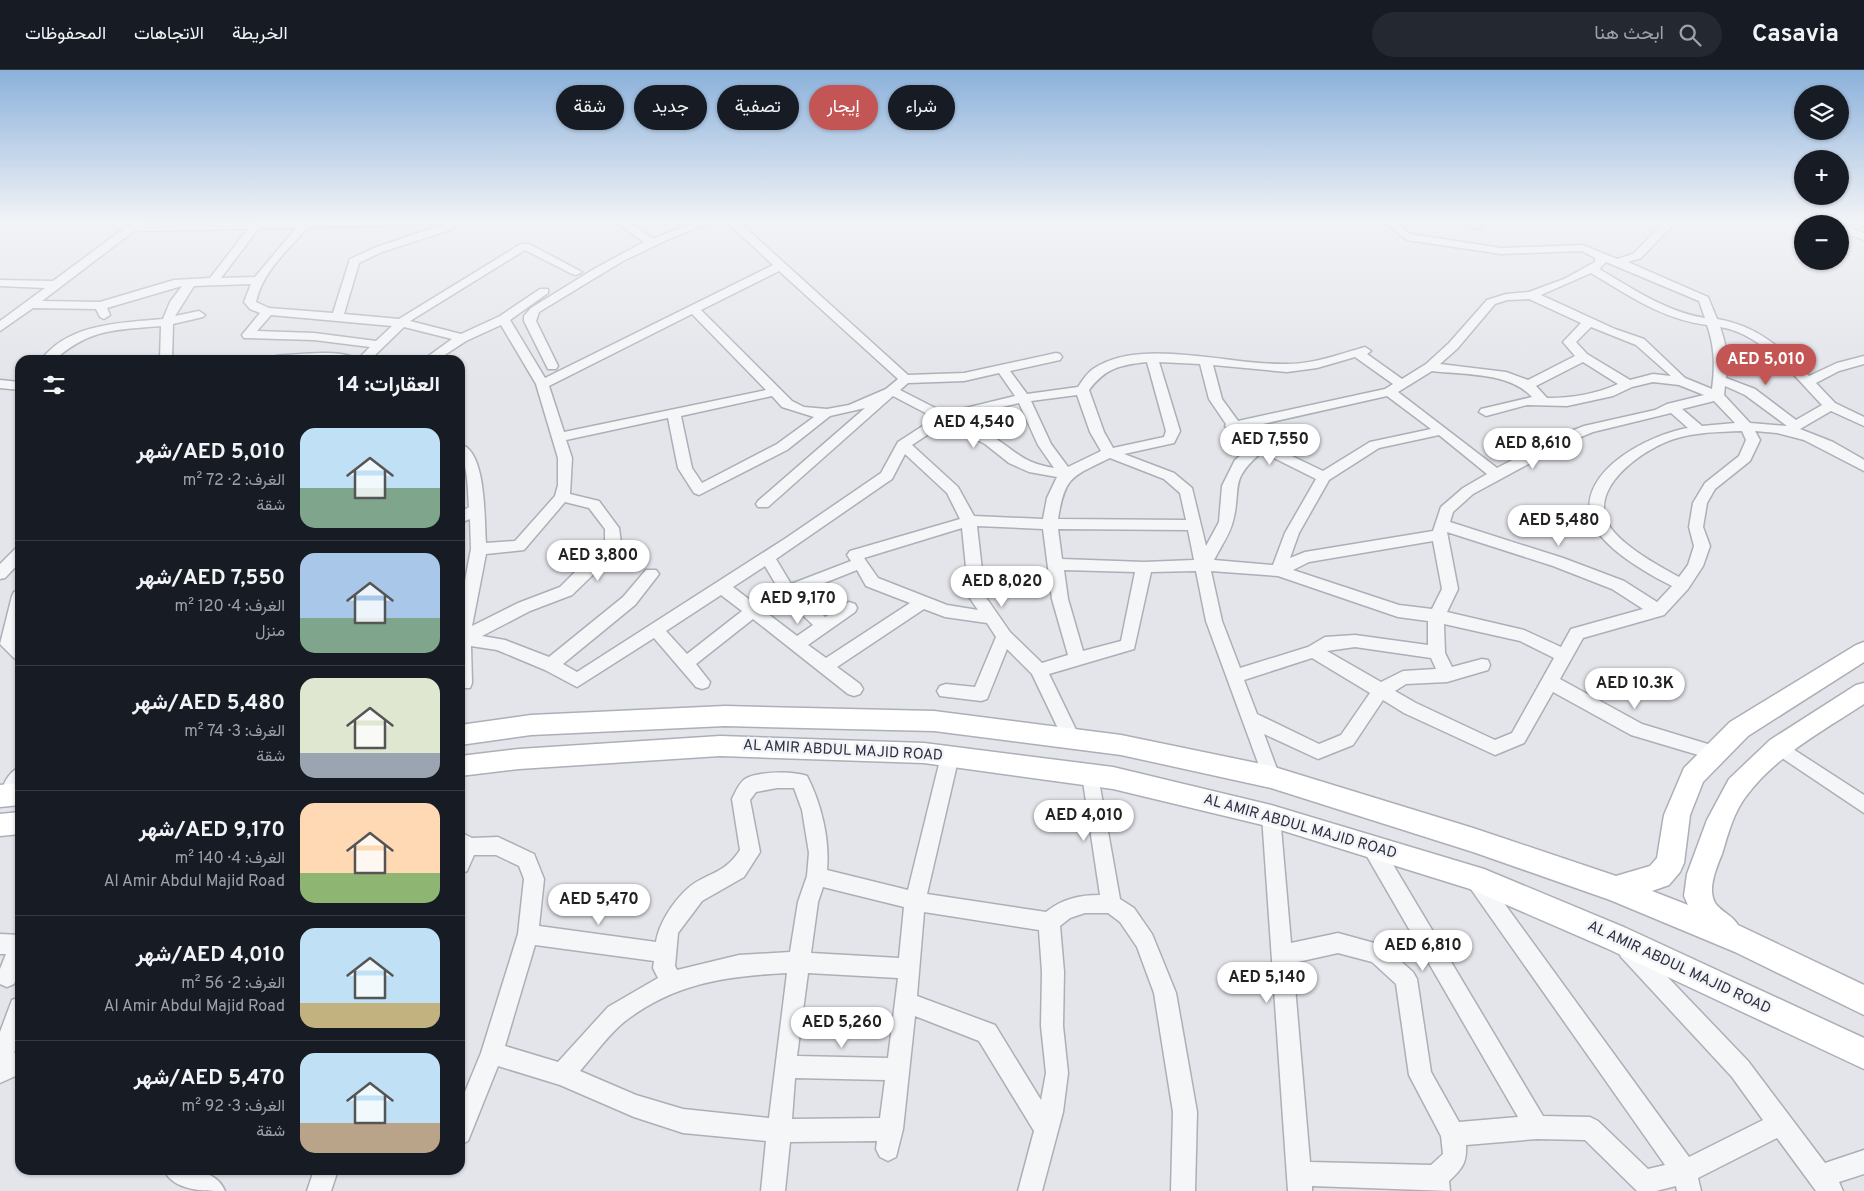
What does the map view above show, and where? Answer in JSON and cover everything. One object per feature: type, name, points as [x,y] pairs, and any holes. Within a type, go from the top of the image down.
[{"type":"main road","points":[[1616,889],[1659,876],[1670,863],[1677,815],[1692,776],[1739,729],[1864,651]]},
{"type":"main road","points":[[1745,942],[1716,923],[1706,913],[1698,896],[1701,874],[1720,820],[1738,787],[1779,746],[1864,692]]},
{"type":"main road","name":"AL AMIR ABDUL MAJID ROAD","points":[[465,734],[531,725],[725,716],[934,721],[1121,745],[1271,777],[1474,840],[1616,889],[1745,942],[1864,1000]]},
{"type":"main road","name":"AL AMIR ABDUL MAJID ROAD","points":[[465,765],[519,759],[720,746],[924,753],[1113,778],[1271,816],[1474,878],[1616,938],[1864,1054]]},
{"type":"main road","points":[[0,825],[15,823]]},
{"type":"street","points":[[0,327],[73,273]]},
{"type":"street","points":[[214,280],[219,273]]},
{"type":"street","points":[[263,273],[250,294],[250,302],[254,307],[268,312],[338,316],[403,323],[462,338]]},
{"type":"street","points":[[338,316],[350,273]]},
{"type":"street","points":[[368,355],[409,316],[480,273]]},
{"type":"street","points":[[439,355],[462,338],[504,319],[574,273]]},
{"type":"street","points":[[552,366],[530,321],[530,316],[535,310],[592,273]]},
{"type":"street","points":[[542,384],[765,273]]},
{"type":"street","points":[[788,273],[906,379]]},
{"type":"street","points":[[1232,426],[1268,420],[1389,392],[1430,367],[1453,346],[1492,302],[1506,297],[1531,295],[1583,273]]},
{"type":"street","points":[[1599,273],[1677,315],[1731,324],[1747,331],[1767,346],[1830,406],[1864,422]]},
{"type":"street","points":[[1644,273],[1704,300],[1720,344],[1722,363],[1718,379],[1717,396]]},
{"type":"street","points":[[30,304],[100,306],[174,283],[214,280],[258,280]]},
{"type":"street","points":[[166,355],[166,322],[174,304],[191,282]]},
{"type":"street","points":[[0,283],[57,285]]},
{"type":"street","points":[[1531,295],[1589,322],[1640,342],[1675,373],[1681,381]]},
{"type":"street","points":[[100,306],[105,315],[102,328]]},
{"type":"street","points":[[693,309],[786,404],[800,411],[826,413],[860,405],[892,391],[990,441],[1014,460],[1034,469],[1066,474],[1109,453],[1169,440],[1174,431],[1152,358]]},
{"type":"street","points":[[268,312],[248,335],[302,334],[334,336],[379,345]]},
{"type":"street","points":[[53,355],[68,342],[102,328],[166,322],[199,315]]},
{"type":"street","points":[[479,550],[519,546],[562,497],[565,485],[565,458],[542,384],[504,319]]},
{"type":"street","points":[[1589,322],[1569,342],[1583,357],[1628,384]]},
{"type":"street","points":[[1271,777],[1214,620],[1188,491],[1169,476],[1109,453],[1097,432],[1082,390],[1088,377],[1103,368],[1152,358],[1176,356],[1285,368],[1305,366],[1361,352],[1403,384]]},
{"type":"street","points":[[763,504],[906,379],[964,376],[1056,357]]},
{"type":"street","points":[[1528,384],[1583,357]]},
{"type":"street","points":[[1205,360],[1217,402],[1232,426],[1261,445],[1324,477]]},
{"type":"street","points":[[1807,383],[1826,372],[1852,362],[1864,360]]},
{"type":"street","points":[[1430,367],[1506,376],[1528,384],[1542,400]]},
{"type":"street","points":[[1002,368],[1023,398],[1045,445],[1066,474]]},
{"type":"street","points":[[1314,651],[1410,708],[1494,748],[1518,738],[1577,633],[1658,611],[1682,586],[1695,566],[1702,546],[1696,527],[1700,503],[1710,486],[1745,458],[1753,440],[1746,427],[1717,396],[1681,381],[1653,378],[1567,402],[1527,401],[1486,412]]},
{"type":"street","points":[[1718,379],[1750,392],[1793,428],[1820,441],[1864,468]]},
{"type":"street","points":[[0,384],[15,386]]},
{"type":"street","points":[[465,640],[499,644],[551,665],[577,680],[767,558],[887,476],[903,445],[945,417],[1023,398],[1082,390]]},
{"type":"street","points":[[559,437],[775,392]]},
{"type":"street","points":[[1389,392],[1496,474]]},
{"type":"street","points":[[1447,675],[1437,653],[1434,630],[1437,616],[1450,589],[1440,530],[1446,510],[1468,492],[1496,474],[1536,452],[1581,432],[1659,413],[1672,407],[1717,396]]},
{"type":"street","points":[[1682,586],[1632,558],[1615,542],[1598,519],[1597,506],[1602,485],[1616,468],[1669,436],[1700,430],[1746,427],[1793,428],[1830,406]]},
{"type":"street","points":[[1672,407],[1700,430]]},
{"type":"street","points":[[674,413],[685,468],[699,490],[765,457],[796,438],[826,413]]},
{"type":"street","points":[[1278,571],[1292,533],[1324,477],[1375,445],[1441,431]]},
{"type":"street","points":[[903,445],[953,490],[969,521],[977,597],[1004,636],[1039,670],[1071,738]]},
{"type":"street","points":[[1204,565],[1226,522],[1229,486],[1240,463],[1261,445]]},
{"type":"street","points":[[465,453],[470,458],[479,550],[466,581]]},
{"type":"street","points":[[1066,474],[1054,498],[1050,524],[1060,599],[1077,658]]},
{"type":"street","points":[[465,637],[524,607],[566,591],[596,563],[613,543],[612,528],[594,504],[562,497]]},
{"type":"street","points":[[465,515],[476,509]]},
{"type":"street","points":[[990,618],[945,611],[872,582],[855,556],[969,521],[1050,524],[1195,525]]},
{"type":"street","points":[[1278,571],[1305,558],[1440,530],[1558,562],[1618,584],[1658,611]]},
{"type":"street","points":[[767,558],[788,591],[824,626]]},
{"type":"street","points":[[0,574],[15,560]]},
{"type":"street","points":[[788,591],[860,563]]},
{"type":"street","points":[[1056,564],[1144,568],[1204,565],[1278,571],[1332,587],[1398,611],[1437,616],[1524,636],[1564,656]]},
{"type":"street","points":[[1039,670],[1128,645],[1144,568]]},
{"type":"street","points":[[551,665],[629,601],[651,574]]},
{"type":"street","points":[[722,586],[826,666],[854,690]]},
{"type":"street","points":[[826,666],[922,603]]},
{"type":"street","points":[[797,644],[849,608]]},
{"type":"street","points":[[685,664],[753,611]]},
{"type":"street","points":[[15,616],[8,644],[15,650]]},
{"type":"street","points":[[654,629],[702,682]]},
{"type":"street","points":[[946,691],[981,694],[1004,636]]},
{"type":"street","points":[[1233,676],[1314,651],[1325,643],[1355,641],[1437,653]]},
{"type":"street","points":[[1250,720],[1318,752],[1347,740],[1381,690],[1403,678],[1447,675],[1482,665]]},
{"type":"street","points":[[1550,682],[1637,730],[1715,753]]},
{"type":"street","points":[[1779,746],[1864,805]]},
{"type":"street","points":[[492,1053],[562,1074],[634,1106],[683,1121],[779,1131],[890,1139],[906,1002],[915,901],[950,756]]},
{"type":"street","points":[[1091,775],[1110,904]]},
{"type":"street","points":[[672,981],[664,968],[668,930],[694,895],[736,871],[750,852],[741,799],[750,785],[777,780],[801,781],[811,810],[819,853],[817,876],[808,902],[799,962],[785,1067],[773,1191]]},
{"type":"street","points":[[1271,816],[1299,1183],[1437,1184],[1455,1159],[1453,1134],[1420,1075],[1406,979],[1378,954],[1338,943],[1282,955]]},
{"type":"street","points":[[465,851],[498,846],[527,860],[534,879],[528,934],[492,1053],[465,1120]]},
{"type":"street","points":[[1372,847],[1537,1127]]},
{"type":"street","points":[[817,876],[915,901],[1049,922],[1064,910],[1085,904],[1110,904],[1127,915],[1145,942],[1165,993],[1185,1112],[1184,1191]]},
{"type":"street","points":[[1474,878],[1687,1181]]},
{"type":"street","points":[[1030,1191],[1046,1129],[1057,1073],[1052,1026],[1053,972],[1049,922]]},
{"type":"street","points":[[528,934],[666,952]]},
{"type":"street","points":[[1616,938],[1667,989],[1740,1069],[1826,1184],[1864,1162]]},
{"type":"street","points":[[0,944],[15,946]]},
{"type":"street","points":[[9,976],[15,960]]},
{"type":"street","points":[[562,1074],[616,1015],[672,981],[739,965],[799,962],[909,969]]},
{"type":"street","points":[[906,1002],[987,1032],[1046,1129]]},
{"type":"street","points":[[0,1062],[15,1022]]},
{"type":"street","points":[[0,1072],[15,1064]]},
{"type":"street","points":[[785,1067],[898,1069]]},
{"type":"street","points":[[1453,1134],[1537,1127],[1590,1129],[1644,1182],[1687,1181],[1781,1122]]},
{"type":"street","points":[[185,1175],[213,1191]]},
{"type":"street","points":[[319,1191],[324,1175]]}]
